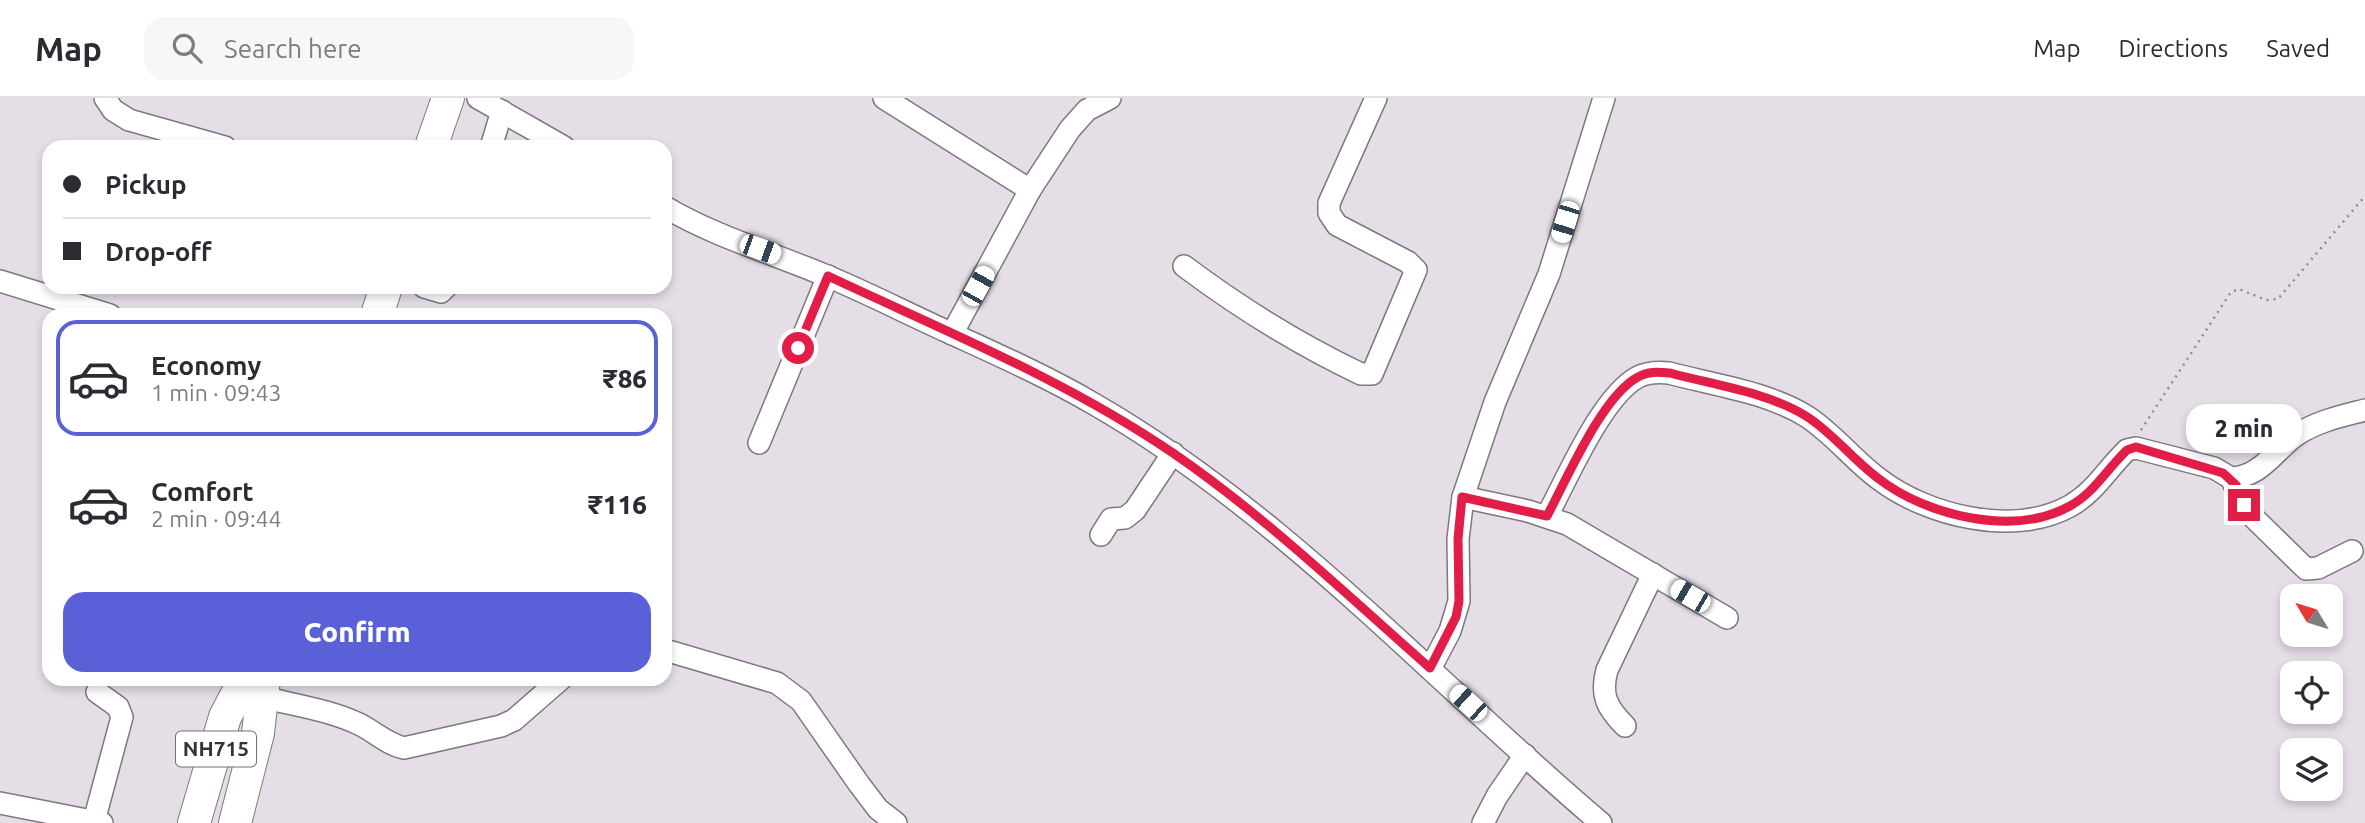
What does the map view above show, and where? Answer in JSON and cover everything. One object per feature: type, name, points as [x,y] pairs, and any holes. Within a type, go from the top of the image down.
[{"type":"highway","points":[[433,140],[448,98]]},
{"type":"highway","name":"NH715","points":[[194,823],[225,717],[256,686]]},
{"type":"highway","name":"NH715","points":[[235,823],[257,733],[257,686]]},
{"type":"street","points":[[106,98],[113,110],[129,120],[200,140]]},
{"type":"street","points":[[478,98],[552,140]]},
{"type":"street","points":[[884,98],[1030,190]]},
{"type":"street","points":[[952,334],[1030,190],[1079,118],[1087,110],[1110,98]]},
{"type":"street","points":[[1184,266],[1252,315],[1299,343],[1361,374],[1372,374],[1416,270],[1408,262],[1337,225],[1329,213],[1329,203],[1376,98]]},
{"type":"street","points":[[1430,668],[1456,617],[1459,601],[1458,539],[1462,497],[1495,402],[1549,274],[1604,98]]},
{"type":"street","points":[[493,140],[502,111]]},
{"type":"street","points":[[672,211],[698,225],[828,276],[1028,368],[1094,404],[1173,453],[1312,563],[1601,823]]},
{"type":"street","points":[[759,443],[828,276]]},
{"type":"street","points":[[0,281],[42,294]]},
{"type":"street","points":[[42,294],[87,308]]},
{"type":"street","points":[[1547,516],[1590,435],[1611,403],[1630,382],[1654,372],[1670,373],[1790,407],[1809,418],[1882,482],[1930,507],[1962,517],[1990,521],[2050,514],[2088,494],[2127,450],[2136,447],[2214,468],[2231,478],[2244,505],[2254,518],[2306,569],[2318,568],[2352,551]]},
{"type":"street","points":[[2231,478],[2254,472],[2271,460],[2283,445],[2313,426],[2365,410]]},
{"type":"street","points":[[1101,536],[1111,519],[1125,519],[1135,510],[1173,453]]},
{"type":"street","points":[[1462,497],[1547,516],[1727,618]]},
{"type":"street","points":[[1625,726],[1610,710],[1604,697],[1604,683],[1607,670],[1653,574]]},
{"type":"street","points":[[672,652],[777,683],[788,689],[802,701],[878,809],[895,823]]},
{"type":"street","points":[[260,686],[361,725],[393,746],[404,748],[501,726],[514,720],[553,686]]},
{"type":"street","points":[[0,803],[98,822],[122,717],[118,707],[97,692]]},
{"type":"street","points":[[1483,823],[1497,796],[1525,755]]},
{"type":"path","points":[[2127,450],[2231,292],[2239,289],[2266,300],[2278,299],[2365,196]]},
{"type":"route","points":[[798,348],[828,276],[1028,368],[1094,404],[1173,453],[1312,563],[1430,668],[1450,631],[1459,601],[1458,539],[1462,497],[1547,516],[1590,435],[1611,403],[1630,382],[1641,375],[1654,372],[1670,373],[1773,400],[1790,407],[1830,435],[1862,467],[1882,482],[1930,507],[1962,517],[1990,521],[2050,514],[2088,494],[2127,450],[2136,447],[2214,468],[2231,478],[2244,505]]}]
